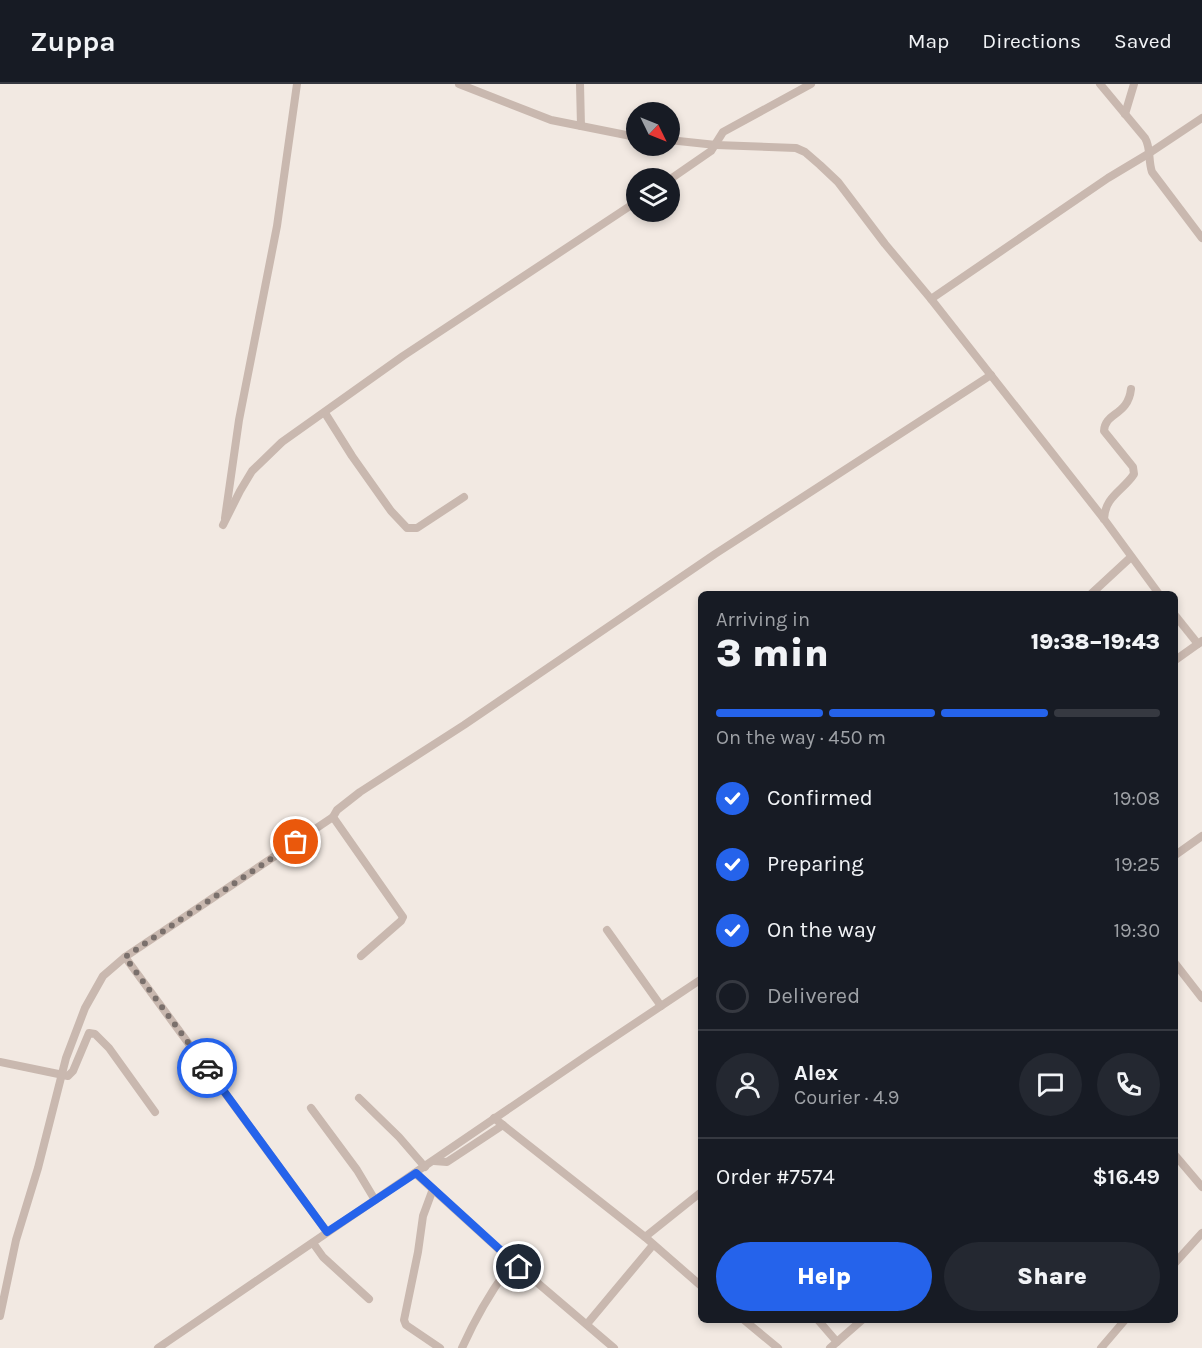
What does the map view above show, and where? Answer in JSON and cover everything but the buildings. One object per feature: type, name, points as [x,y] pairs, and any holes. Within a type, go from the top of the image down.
[{"type":"street","points":[[297,84],[277,226],[239,420],[224,525],[240,490],[252,471],[282,442],[403,356],[626,209]]},
{"type":"street","points":[[459,84],[551,120],[626,135]]},
{"type":"street","points":[[580,84],[581,126]]},
{"type":"street","points":[[680,173],[700,160],[716,145],[723,132],[811,84]]},
{"type":"street","points":[[1100,84],[1145,138],[1152,172],[1202,238]]},
{"type":"street","points":[[1125,114],[1134,84]]},
{"type":"street","points":[[931,299],[1107,178],[1148,154],[1202,117]]},
{"type":"street","points":[[680,142],[796,148],[805,152],[838,182],[1104,519],[1157,591]]},
{"type":"street","points":[[0,1316],[16,1240],[38,1168],[61,1076],[85,1008],[103,976],[125,957],[333,817],[337,810],[360,792],[464,725],[715,554],[991,375]]},
{"type":"street","points":[[1104,519],[1105,508],[1116,492],[1134,474],[1133,467],[1104,431],[1104,426],[1109,419],[1126,406],[1130,399],[1131,389]]},
{"type":"street","points":[[325,413],[391,511],[407,528],[417,528],[464,497]]},
{"type":"street","points":[[1095,591],[1131,557]]},
{"type":"street","points":[[1178,618],[1200,643],[1178,658]]},
{"type":"street","points":[[333,817],[403,917],[361,956]]},
{"type":"street","points":[[1178,853],[1202,836]]},
{"type":"street","points":[[607,930],[661,1005]]},
{"type":"street","points":[[125,957],[327,1232]]},
{"type":"street","points":[[1178,967],[1202,998]]},
{"type":"street","points":[[158,1348],[698,981]]},
{"type":"street","points":[[0,1062],[68,1076],[73,1071],[89,1033],[95,1034],[109,1048],[155,1112]]},
{"type":"street","points":[[359,1098],[399,1137],[425,1167]]},
{"type":"street","points":[[311,1108],[357,1170],[375,1200]]},
{"type":"street","points":[[495,1118],[645,1237],[698,1282]]},
{"type":"street","points":[[434,1161],[447,1162],[503,1125]]},
{"type":"street","points":[[1178,1159],[1202,1187]]},
{"type":"street","points":[[416,1173],[513,1262],[614,1348]]},
{"type":"street","points":[[433,1189],[423,1216],[404,1320],[406,1325],[440,1348]]},
{"type":"street","points":[[645,1237],[698,1194]]},
{"type":"street","points":[[1178,1260],[1202,1233]]},
{"type":"street","points":[[313,1243],[323,1257],[369,1299]]},
{"type":"street","points":[[587,1324],[653,1245]]},
{"type":"street","points":[[462,1348],[478,1312],[513,1262]]},
{"type":"street","points":[[748,1323],[778,1348]]},
{"type":"street","points":[[821,1323],[837,1342]]},
{"type":"street","points":[[830,1348],[859,1323]]},
{"type":"street","points":[[1113,1323],[1117,1329]]},
{"type":"street","points":[[1101,1348],[1122,1323]]},
{"type":"way so far","points":[[207,1068],[125,957],[296,842]]},
{"type":"route","points":[[207,1068],[327,1232],[416,1173],[519,1267]]}]
